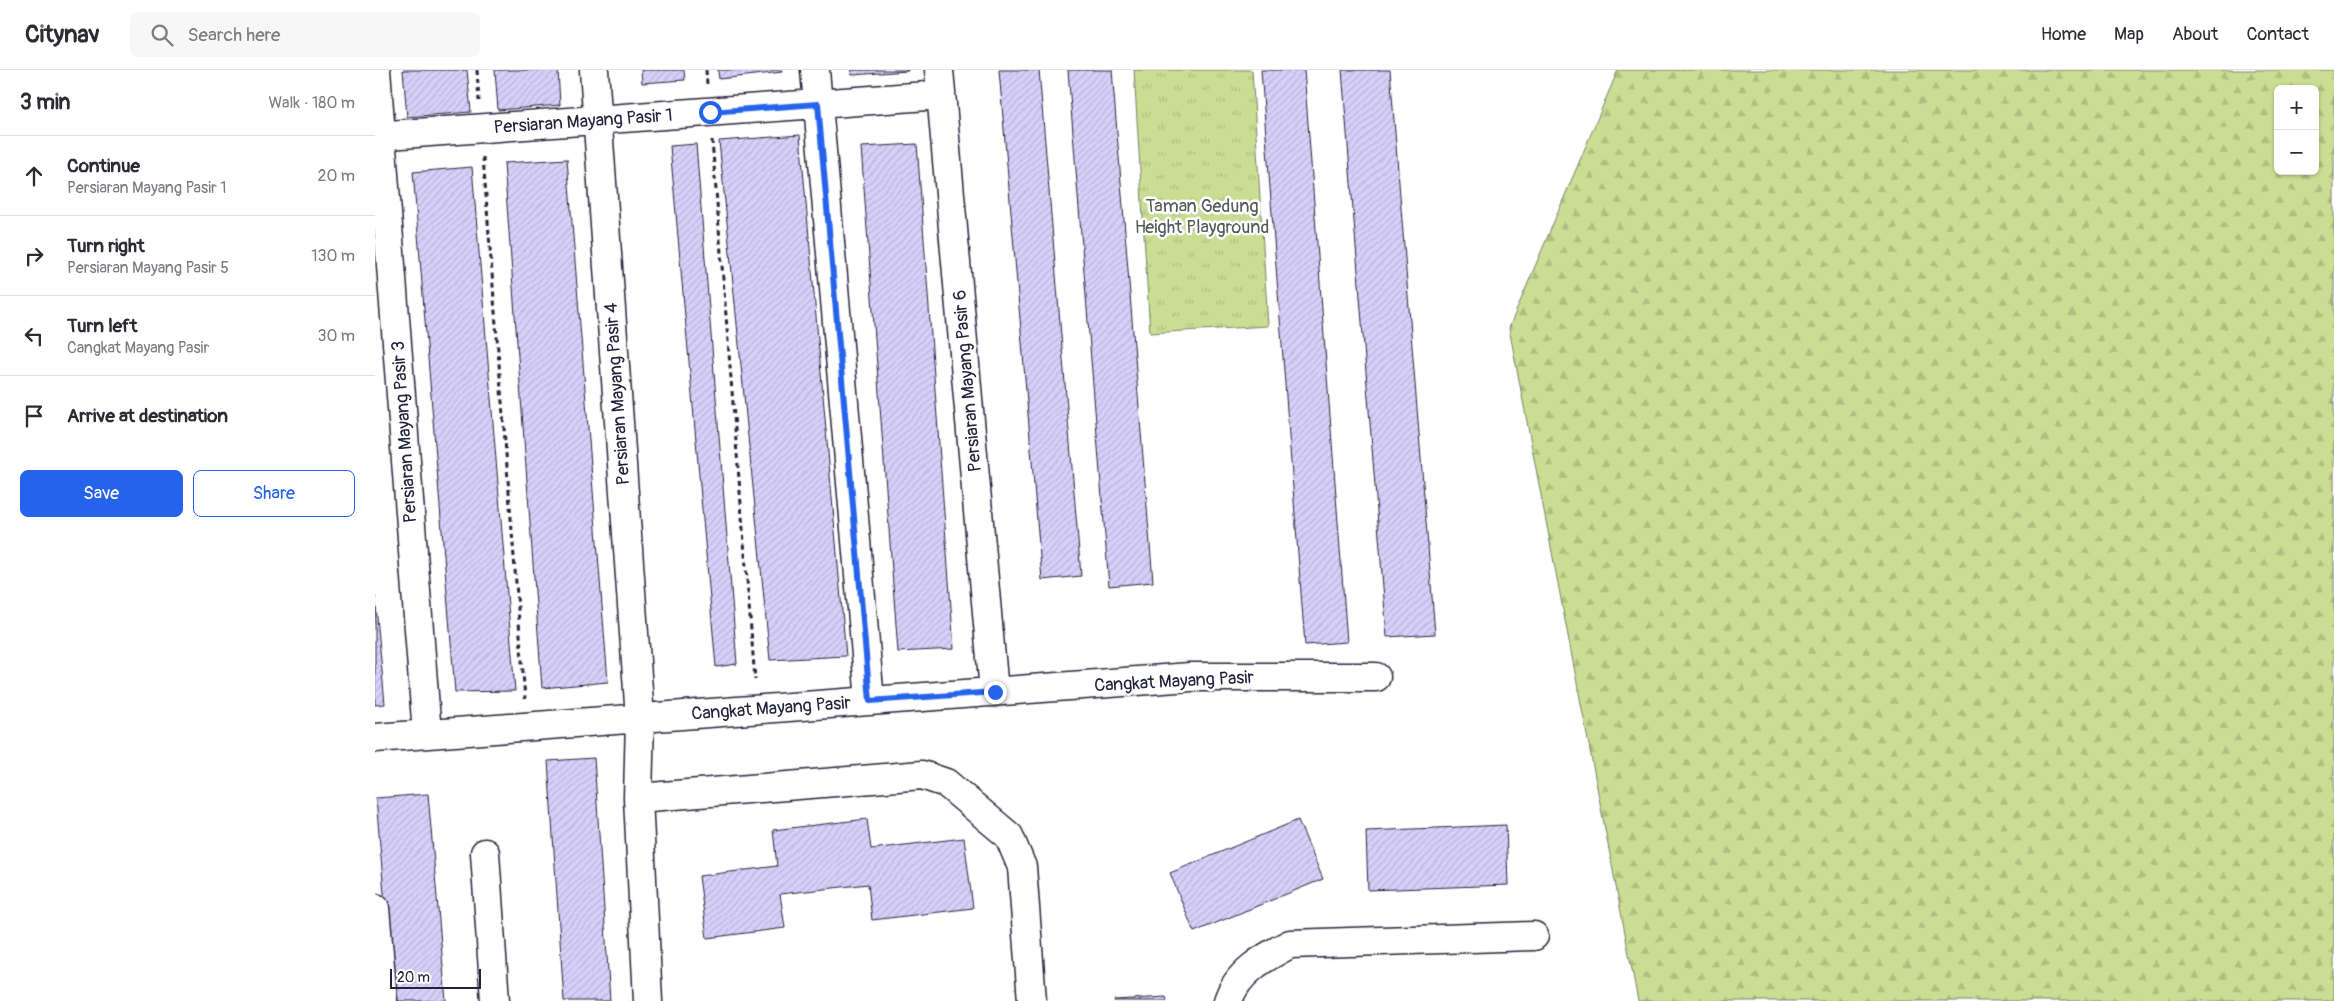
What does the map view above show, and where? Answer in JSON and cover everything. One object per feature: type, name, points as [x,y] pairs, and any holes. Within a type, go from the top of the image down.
[{"type":"street","name":"Persiaran Mayang Pasir 3","points":[[376,70],[378,136],[427,734]]},
{"type":"street","name":"Persiaran Mayang Pasir 4","points":[[594,70],[640,718],[638,798],[648,1001]]},
{"type":"street","points":[[815,70],[870,701]]},
{"type":"street","name":"Persiaran Mayang Pasir 1","points":[[378,136],[818,104],[940,82]]},
{"type":"street","name":"Persiaran Mayang Pasir 6","points":[[940,82],[995,692]]},
{"type":"street","name":"Cangkat Mayang Pasir","points":[[375,738],[1190,677],[1376,676]]},
{"type":"street","points":[[638,798],[921,774],[946,783],[1009,836],[1022,868],[1032,1001]]},
{"type":"street","points":[[485,853],[495,1001]]},
{"type":"street","points":[[375,908],[383,1001]]},
{"type":"street","points":[[1228,1001],[1243,975],[1265,957],[1291,944],[1533,936]]},
{"type":"path","points":[[477,70],[527,727]]},
{"type":"path","points":[[706,70],[757,709]]},
{"type":"green space","name":"Taman Gedung Height Playground","points":[[1134,70],[1252,70],[1268,326],[1150,333]]},
{"type":"green space","points":[[1618,70],[2334,70],[2334,1001],[1638,1001],[1509,328]]},
{"type":"building","points":[[403,70],[467,70],[471,112],[407,117]]},
{"type":"building","points":[[495,70],[558,70],[560,105],[498,110]]},
{"type":"building","points":[[641,70],[684,70],[685,80],[642,83]]},
{"type":"building","points":[[718,70],[782,70],[782,72],[719,79]]},
{"type":"building","points":[[851,70],[908,70],[908,71],[852,75]]},
{"type":"building","points":[[999,70],[1039,70],[1081,576],[1042,580]]},
{"type":"building","points":[[1068,70],[1112,70],[1153,582],[1109,586]]},
{"type":"building","points":[[1261,70],[1304,70],[1347,642],[1305,645]]},
{"type":"building","points":[[1342,70],[1390,70],[1435,634],[1387,637]]},
{"type":"building","points":[[800,135],[846,656],[770,660],[719,141]]},
{"type":"building","points":[[696,144],[737,664],[716,667],[670,146]]},
{"type":"building","points":[[917,144],[954,649],[898,652],[861,147]]},
{"type":"building","points":[[567,159],[608,682],[542,688],[504,163]]},
{"type":"building","points":[[472,167],[515,691],[455,692],[413,172]]},
{"type":"building","points":[[375,595],[385,704],[375,705]]},
{"type":"building","points":[[594,758],[610,1001],[564,1001],[548,761]]},
{"type":"building","points":[[428,794],[446,1001],[393,1001],[376,798]]},
{"type":"building","points":[[867,819],[871,849],[964,838],[973,908],[872,920],[868,884],[780,894],[785,928],[707,938],[699,876],[777,866],[773,830]]},
{"type":"building","points":[[1298,820],[1323,879],[1194,932],[1170,873]]},
{"type":"building","points":[[1506,825],[1508,885],[1368,890],[1366,831]]},
{"type":"building","points":[[1166,997],[1167,1001],[1114,1001],[1114,1000]]},
{"type":"route","points":[[710,112],[818,104],[870,701],[995,692]]}]
